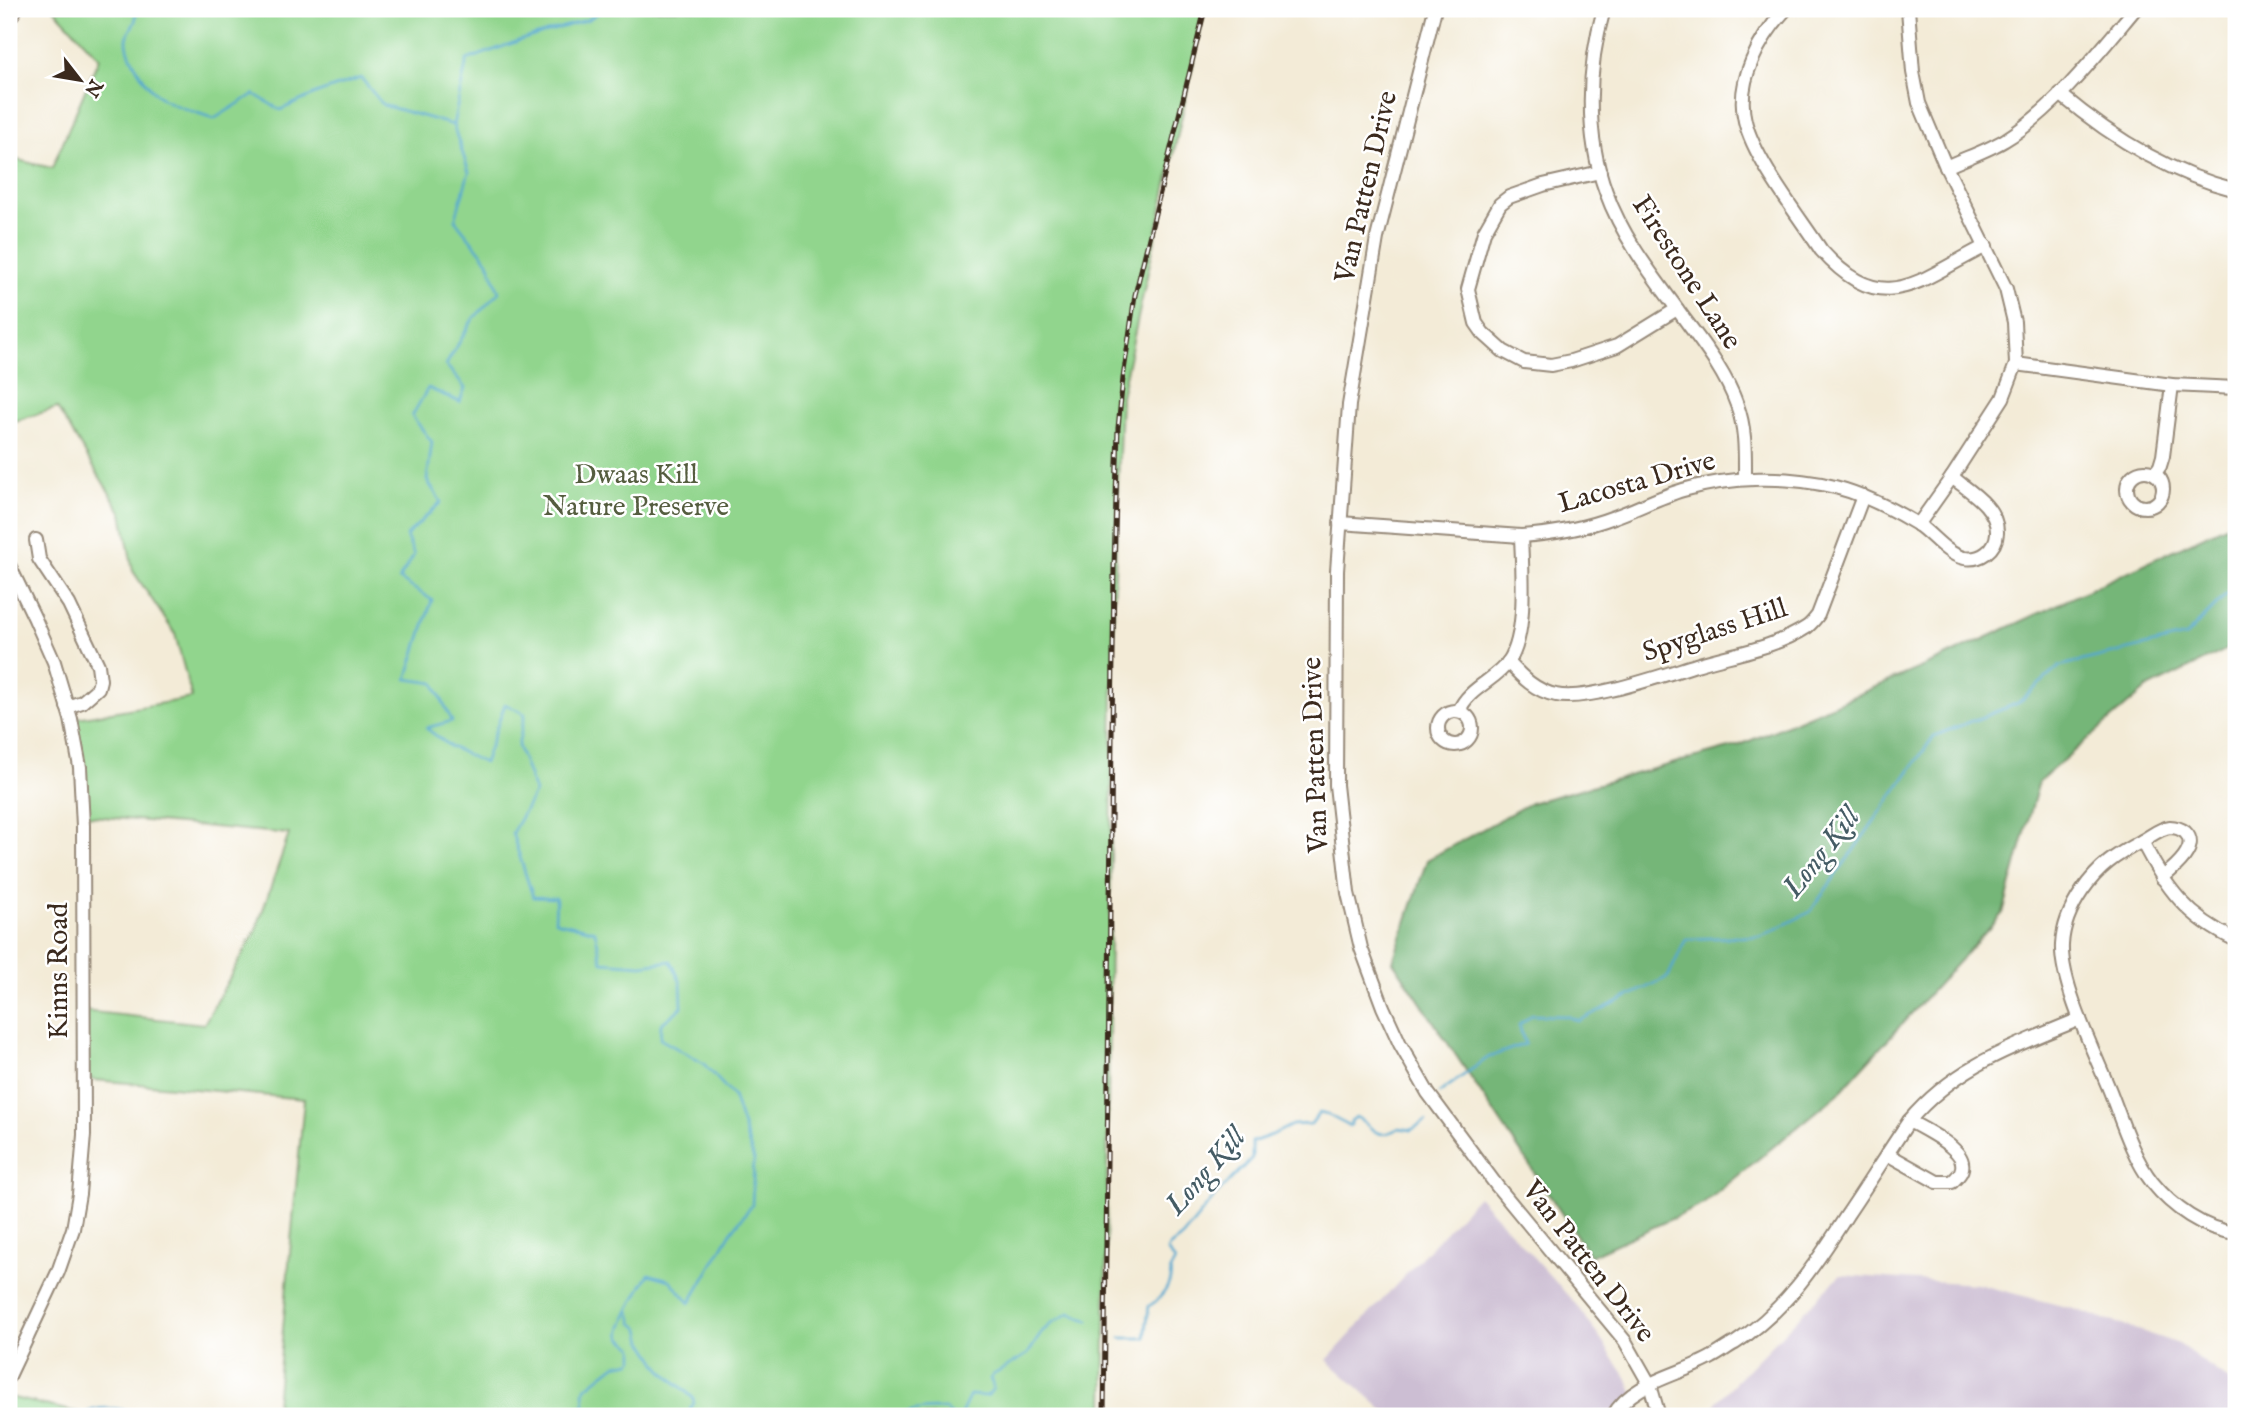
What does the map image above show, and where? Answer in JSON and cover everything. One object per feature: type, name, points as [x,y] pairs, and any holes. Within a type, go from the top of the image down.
[{"type":"street","points":[[9,19],[16,9]]},
{"type":"street","name":"Van Patten Drive","points":[[1435,9],[1377,239],[1349,405],[1337,571],[1336,785],[1348,893],[1362,948],[1383,1007],[1428,1093],[1497,1186],[1620,1335],[1650,1385],[1659,1416]]},
{"type":"street","name":"Firestone Lane","points":[[1604,9],[1598,30],[1591,84],[1594,142],[1600,172],[1615,212],[1643,262],[1718,367],[1737,404],[1745,439],[1745,479]]},
{"type":"street","points":[[1786,9],[1771,25],[1752,62],[1744,92],[1744,118],[1751,141],[1821,250],[1834,265],[1857,281],[1891,290],[1929,277],[1986,246]]},
{"type":"street","points":[[1908,9],[1913,72],[1919,103],[1946,167],[1998,269],[2011,306],[2016,364],[2003,398],[1918,525]]},
{"type":"street","points":[[1946,167],[2006,139],[2060,94],[2128,12]]},
{"type":"street","points":[[2060,94],[2084,114],[2149,155],[2173,168],[2236,190]]},
{"type":"street","points":[[1600,172],[1543,185],[1510,197],[1500,204],[1484,232],[1468,289],[1476,323],[1503,351],[1524,362],[1551,365],[1617,346],[1677,309]]},
{"type":"street","points":[[2016,364],[2172,385],[2236,388]]},
{"type":"street","points":[[2155,473],[2163,456],[2172,385]]},
{"type":"street","name":"Lacosta Drive","points":[[1340,523],[1521,536],[1544,534],[1611,519],[1683,490],[1745,479],[1797,479],[1837,487],[1863,496],[1918,525],[1961,557],[1980,557],[1993,545],[1997,533],[1992,514],[1986,505],[1952,477]]},
{"type":"street","name":"Spyglass Hill","points":[[1508,662],[1537,688],[1555,695],[1572,697],[1598,693],[1763,646],[1808,627],[1818,615],[1863,496]]},
{"type":"street","points":[[1459,711],[1465,701],[1508,662],[1521,628],[1521,536]]},
{"type":"street","points":[[36,540],[40,559],[69,604],[97,664],[100,680],[98,688],[82,702],[67,708]]},
{"type":"street","name":"Kinns Road","points":[[9,565],[54,662],[80,767],[83,826],[84,1135],[83,1166],[73,1229],[58,1272],[9,1376]]},
{"type":"street","points":[[2162,878],[2183,858],[2189,847],[2189,838],[2183,830],[2163,828],[2109,859],[2096,872],[2072,907],[2065,925],[2063,961],[2080,1019],[2131,1142],[2151,1181],[2172,1203],[2190,1215],[2209,1226],[2236,1233]]},
{"type":"street","points":[[2142,841],[2162,878],[2180,902],[2213,929],[2236,940]]},
{"type":"street","points":[[1613,1416],[1621,1403],[1650,1385],[1712,1358],[1753,1331],[1785,1301],[1811,1271],[1909,1121],[1924,1103],[1945,1086],[2007,1048],[2080,1019]]},
{"type":"street","points":[[1887,1154],[1937,1182],[1952,1182],[1962,1172],[1962,1161],[1956,1152],[1909,1121]]},
{"type":"shaded area","points":[[1478,1196],[1580,1309],[1628,1380],[1642,1416],[1390,1416],[1327,1360]]},
{"type":"shaded area","points":[[1840,1275],[1977,1284],[2074,1309],[2179,1344],[2236,1385],[2236,1416],[1709,1416],[1717,1401]]},
{"type":"green space","name":"Dwaas Kill Nature Preserve","points":[[54,9],[1205,9],[1121,396],[1114,603],[1104,1416],[275,1416],[304,1099],[84,1079],[84,1011],[204,1024],[256,930],[289,834],[82,815],[71,719],[192,698],[175,634],[133,571],[122,513],[57,408],[9,423],[9,158],[52,168],[99,58]]},
{"type":"green space","points":[[2236,521],[2236,645],[2146,689],[2039,781],[2003,913],[1838,1094],[1702,1205],[1590,1256],[1393,961],[1427,860],[1530,803],[1740,745],[1943,658]]},
{"type":"green space","points":[[9,1397],[94,1416],[9,1416]]},
{"type":"waterway","points":[[135,9],[136,19],[127,39],[134,63],[157,95],[181,107],[214,119],[254,94],[280,110],[361,78],[383,105],[453,125]]},
{"type":"waterway","points":[[572,1416],[585,1405],[584,1392],[587,1387],[615,1365],[634,1359],[634,1348],[622,1338],[621,1331],[631,1305],[649,1274],[670,1280],[690,1303],[731,1232],[752,1205],[754,1160],[733,1096],[703,1063],[660,1039],[661,1024],[682,1007],[681,983],[671,961],[642,965],[602,962],[595,931],[555,921],[556,898],[533,897],[512,833],[535,792],[518,746],[525,714],[505,704],[484,763],[451,747],[426,728],[452,721],[434,683],[407,679],[432,600],[399,579],[414,555],[406,536],[441,502],[427,480],[432,442],[412,416],[428,388],[460,402],[465,388],[446,365],[473,319],[499,292],[488,261],[455,220],[469,172],[453,125],[467,60],[589,19],[604,9]]},
{"type":"waterway","name":"Long Kill","points":[[1439,1093],[1489,1057],[1525,1044],[1519,1025],[1532,1015],[1567,1016],[1578,1021],[1668,977],[1686,939],[1762,936],[1810,912],[1934,736],[2018,703],[2060,666],[2186,636],[2236,585]]},
{"type":"waterway","name":"Long Kill","points":[[1121,1338],[1145,1338],[1149,1306],[1165,1291],[1170,1281],[1170,1270],[1175,1261],[1167,1251],[1169,1247],[1182,1237],[1216,1195],[1252,1158],[1252,1142],[1292,1125],[1311,1124],[1319,1113],[1349,1126],[1356,1117],[1375,1132],[1384,1134],[1399,1128],[1411,1130],[1426,1121]]},
{"type":"waterway","name":"Long Kill","points":[[630,1311],[633,1323],[640,1329],[643,1341],[661,1369],[693,1398],[694,1403],[690,1409],[698,1416]]},
{"type":"waterway","name":"Long Kill","points":[[958,1416],[970,1395],[987,1396],[993,1388],[990,1379],[993,1375],[1028,1354],[1042,1332],[1053,1322],[1070,1313],[1089,1321]]},
{"type":"waterway","points":[[82,1416],[89,1411],[106,1408],[150,1416]]},
{"type":"waterway","name":"Long Kill","points":[[901,1416],[928,1409],[945,1409],[953,1416]]},
{"type":"railway","points":[[1104,1416],[1118,428],[1135,295],[1205,9]]}]
